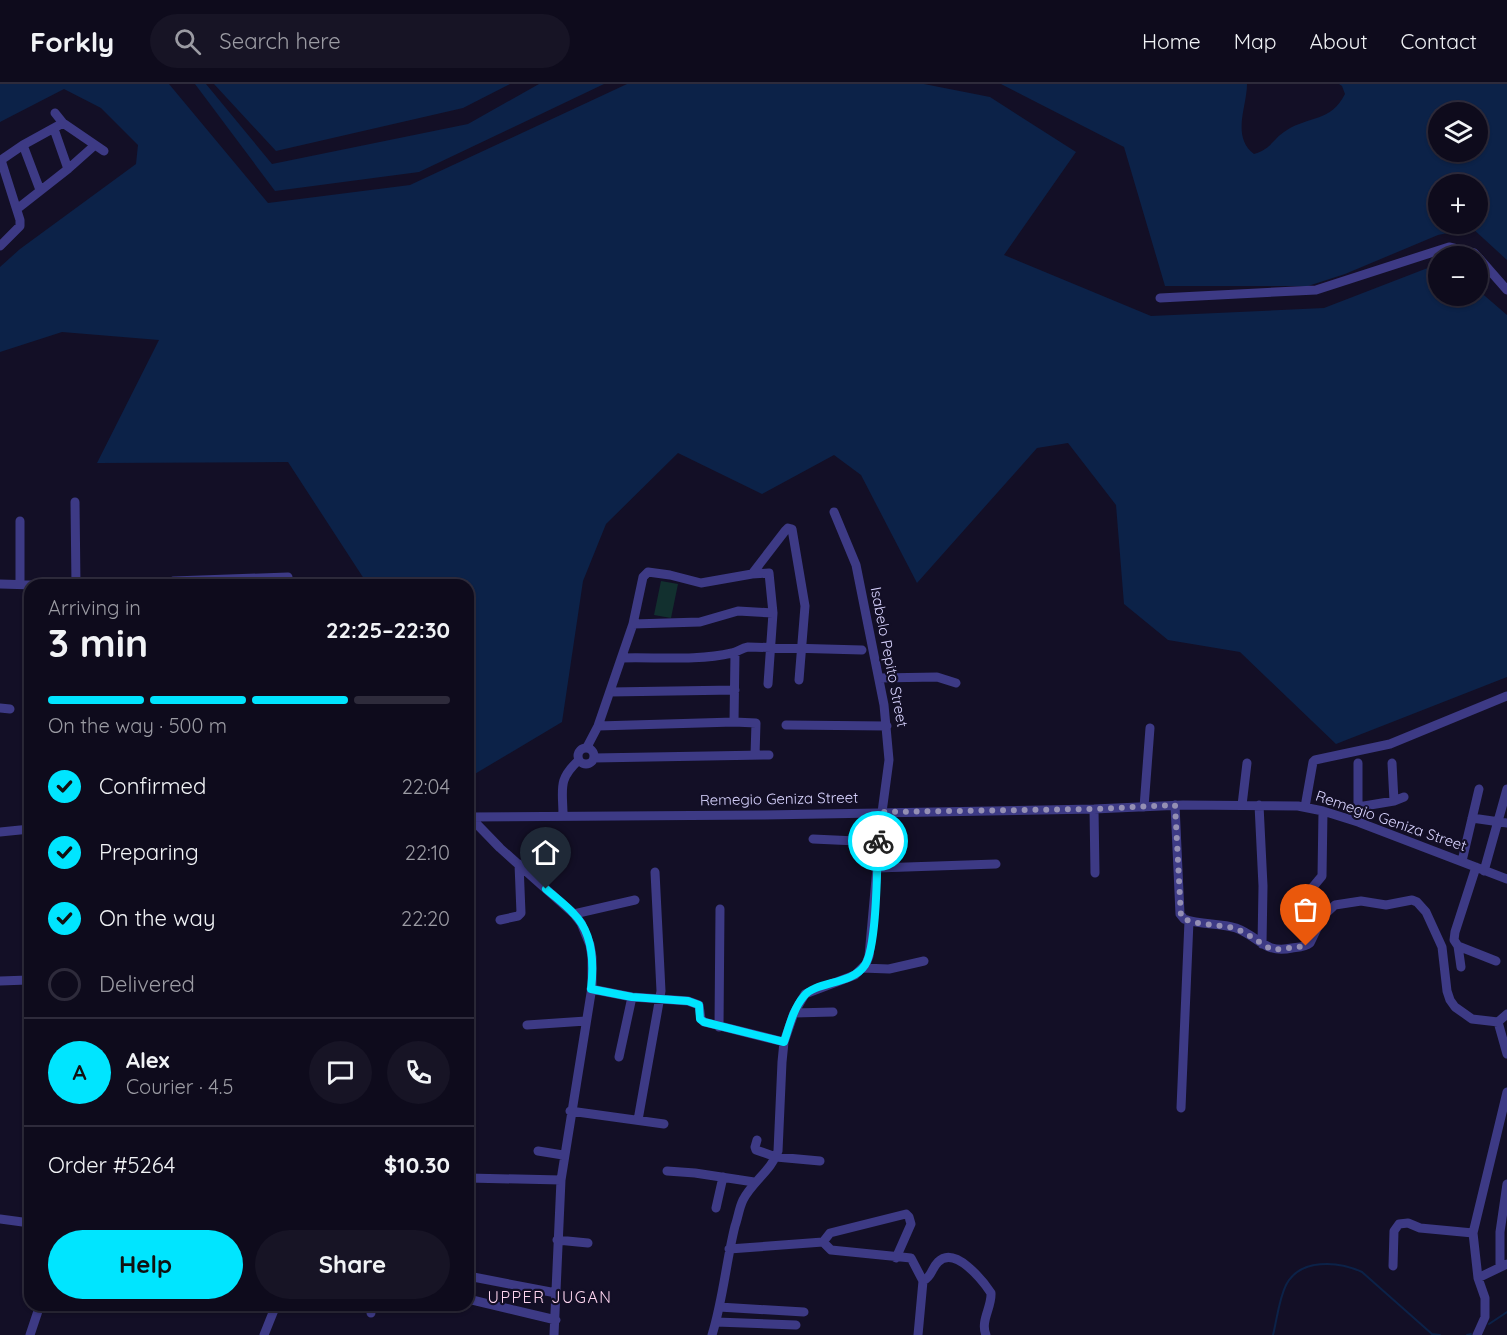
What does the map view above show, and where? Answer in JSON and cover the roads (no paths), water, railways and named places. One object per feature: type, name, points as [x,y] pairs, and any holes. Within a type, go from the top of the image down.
[{"type":"street","points":[[55,113],[63,123],[104,152]]},
{"type":"street","points":[[0,244],[20,226],[17,209],[1,160],[63,123]]},
{"type":"street","points":[[54,129],[68,169]]},
{"type":"street","points":[[23,145],[40,190]]},
{"type":"street","points":[[17,209],[68,169],[94,145]]},
{"type":"street","points":[[1160,298],[1316,290],[1428,254]]},
{"type":"street","points":[[1488,269],[1507,290]]},
{"type":"street","points":[[75,502],[76,579]]},
{"type":"street","name":"Isabelo Pepito Street","points":[[834,512],[856,565],[887,726],[889,760],[878,842],[871,944],[869,956],[862,968]]},
{"type":"street","points":[[20,521],[20,584]]},
{"type":"street","points":[[752,574],[785,531],[788,528],[792,529],[805,606],[799,680]]},
{"type":"street","points":[[768,555],[773,613],[768,684]]},
{"type":"street","points":[[769,573],[701,583],[670,574],[648,572],[643,578],[633,624],[598,726],[587,747],[579,751],[579,760],[583,764],[588,764],[594,758],[769,755]]},
{"type":"street","points":[[230,579],[288,577]]},
{"type":"street","points":[[0,584],[24,584]]},
{"type":"street","points":[[633,624],[700,622],[738,611],[773,613]]},
{"type":"street","points":[[622,658],[703,657],[735,653],[740,648],[769,646],[862,650]]},
{"type":"street","points":[[734,722],[735,653]]},
{"type":"street","points":[[879,678],[937,676],[956,683]]},
{"type":"street","points":[[610,692],[735,690]]},
{"type":"street","points":[[1305,807],[1312,762],[1315,760],[1390,744],[1507,696]]},
{"type":"street","points":[[0,708],[10,709]]},
{"type":"street","points":[[598,726],[756,723],[755,755]]},
{"type":"street","points":[[786,725],[887,726]]},
{"type":"street","points":[[1144,807],[1150,728]]},
{"type":"street","points":[[587,747],[592,751],[594,758]]},
{"type":"street","points":[[563,816],[563,779],[569,769],[579,760]]},
{"type":"street","points":[[1242,805],[1246,763]]},
{"type":"street","points":[[1358,763],[1358,822]]},
{"type":"street","points":[[1392,763],[1394,801]]},
{"type":"street","points":[[1462,861],[1479,789]]},
{"type":"street","points":[[1461,967],[1458,946],[1454,940],[1455,932],[1480,869],[1503,822],[1507,789]]},
{"type":"street","points":[[1358,807],[1404,797]]},
{"type":"street","points":[[1175,805],[1180,914],[1184,919],[1234,928],[1251,935],[1273,950],[1280,950],[1306,946],[1310,943],[1323,916],[1335,905],[1361,901],[1386,905],[1412,900],[1426,912],[1442,947],[1447,991],[1455,1007],[1472,1019],[1498,1022],[1507,1014]]},
{"type":"street","name":"Remegio Geniza Street","points":[[474,817],[1094,809],[1175,805],[1305,807],[1358,822],[1507,879]]},
{"type":"street","points":[[1258,805],[1263,886],[1262,944]]},
{"type":"street","points":[[1094,809],[1095,873]]},
{"type":"street","points":[[1312,888],[1322,876],[1323,811]]},
{"type":"street","points":[[1472,818],[1503,822]]},
{"type":"street","points":[[474,822],[574,914],[581,923],[590,945],[593,973],[591,989],[563,1155],[554,1335]]},
{"type":"street","points":[[0,832],[24,830]]},
{"type":"street","points":[[813,839],[878,842]]},
{"type":"street","points":[[501,920],[519,916],[522,913],[519,864]]},
{"type":"street","points":[[877,868],[996,864]]},
{"type":"street","points":[[638,1120],[660,1000],[655,872]]},
{"type":"street","points":[[574,914],[634,900]]},
{"type":"street","points":[[719,1027],[720,909]]},
{"type":"street","points":[[1181,1108],[1189,921]]},
{"type":"street","points":[[1458,946],[1496,961]]},
{"type":"street","points":[[712,1335],[729,1249],[742,1201],[754,1182],[776,1157],[779,1147],[784,1042],[794,1014],[807,993],[855,975],[862,968],[889,969],[924,961]]},
{"type":"street","points":[[0,981],[24,980]]},
{"type":"street","points":[[591,989],[632,997],[688,1001],[699,1005],[702,1021],[784,1042]]},
{"type":"street","points":[[619,1057],[632,997]]},
{"type":"street","points":[[794,1014],[833,1012]]},
{"type":"street","points":[[527,1025],[586,1021]]},
{"type":"street","points":[[1498,1022],[1507,1054]]},
{"type":"street","points":[[1477,1335],[1485,1317],[1485,1298],[1478,1278],[1473,1233],[1507,1092]]},
{"type":"street","points":[[570,1111],[664,1124]]},
{"type":"street","points":[[757,1140],[756,1150],[776,1157],[820,1161]]},
{"type":"street","points":[[538,1150],[563,1155]]},
{"type":"street","points":[[667,1171],[754,1182]]},
{"type":"street","points":[[716,1208],[723,1177]]},
{"type":"street","points":[[474,1178],[561,1180]]},
{"type":"street","points":[[1478,1278],[1504,1266],[1500,1232],[1507,1184]]},
{"type":"street","points":[[729,1249],[823,1242],[830,1233],[906,1214],[910,1224],[896,1258]]},
{"type":"street","points":[[0,1219],[24,1221]]},
{"type":"street","points":[[1393,1266],[1394,1231],[1399,1224],[1408,1223],[1420,1228],[1473,1233]]},
{"type":"street","points":[[557,1240],[588,1243]]},
{"type":"street","points":[[823,1242],[831,1251],[911,1258],[923,1281],[918,1335]]},
{"type":"street","points":[[923,1281],[929,1278],[938,1262],[942,1260],[957,1260],[966,1264],[991,1293],[983,1325],[986,1335]]},
{"type":"street","points":[[474,1277],[556,1293]]},
{"type":"street","points":[[474,1300],[555,1320]]},
{"type":"street","points":[[719,1307],[804,1312]]},
{"type":"street","points":[[30,1335],[38,1311]]},
{"type":"street","points":[[264,1335],[274,1311]]},
{"type":"street","points":[[716,1322],[796,1325]]},
{"type":"water","points":[[0,84],[169,84],[268,203],[410,185],[627,84],[924,84],[990,97],[1076,152],[1004,255],[1151,316],[1324,308],[1428,268],[1428,306],[1488,306],[1488,299],[1507,315],[1507,677],[1336,744],[1240,652],[1168,640],[1124,604],[1116,505],[1068,443],[1037,448],[917,583],[861,475],[834,455],[762,494],[678,453],[606,524],[583,581],[562,722],[474,774],[474,579],[364,579],[288,462],[97,463],[159,340],[62,332],[0,352],[0,267],[20,249],[136,164],[138,145],[101,108],[64,89],[0,122]]},
{"type":"water","points":[[195,84],[206,84],[272,164],[468,124],[539,84],[604,84],[419,172],[275,191]]},
{"type":"water","points":[[214,84],[510,84],[463,108],[276,151]]},
{"type":"water","points":[[1001,84],[1247,84],[1242,130],[1247,147],[1254,154],[1265,149],[1287,130],[1333,109],[1345,94],[1339,84],[1507,84],[1507,260],[1479,234],[1488,234],[1488,174],[1428,174],[1428,234],[1443,234],[1345,274],[1308,286],[1165,286],[1124,147]]},
{"type":"waterway","points":[[1273,1335],[1286,1285],[1300,1270],[1320,1264],[1342,1266],[1362,1272],[1432,1334],[1440,1335]]},
{"type":"waterway","points":[[1489,1324],[1507,1312]]},
{"type":"waterway","points":[[1467,1335],[1471,1334]]},
{"type":"district","name":"UPPER JUGAN","points":[[550,1297]]}]
